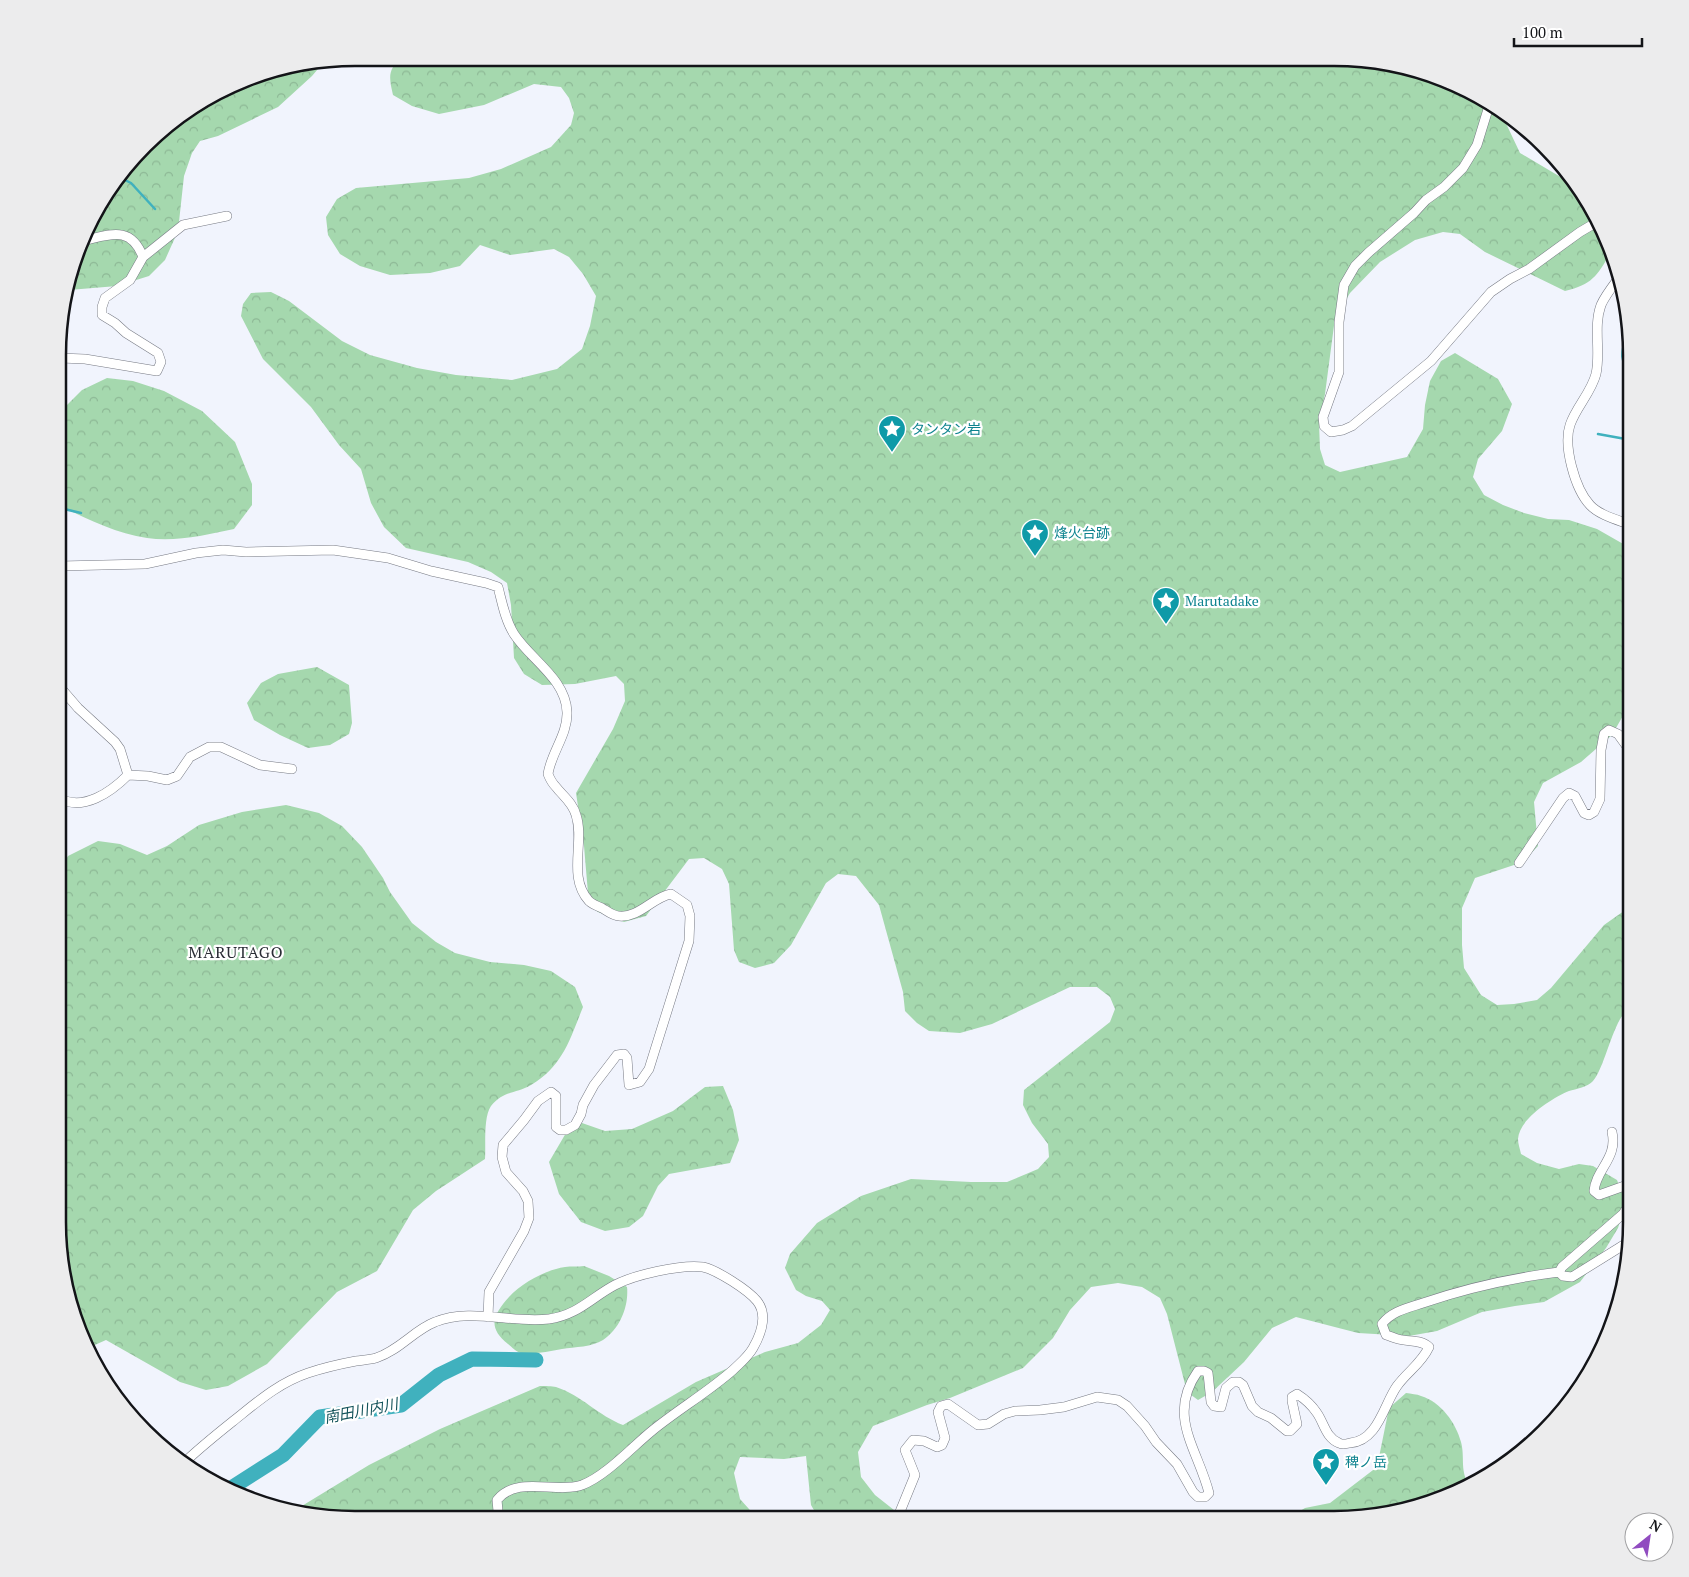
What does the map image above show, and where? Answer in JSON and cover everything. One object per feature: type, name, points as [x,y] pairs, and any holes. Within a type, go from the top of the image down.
[{"type":"street","points":[[1487,111],[1477,145],[1463,168],[1368,253],[1355,266],[1344,285],[1339,322],[1339,372],[1323,417],[1324,426],[1331,432],[1352,426],[1430,361],[1491,292],[1529,269],[1592,225]]},
{"type":"street","points":[[66,358],[85,359],[158,371],[161,362],[158,353],[102,315],[105,298],[130,280],[143,257],[183,225],[227,216]]},
{"type":"street","points":[[91,239],[120,233],[131,238],[140,248],[143,257]]},
{"type":"street","points":[[1614,285],[1601,306],[1598,325],[1598,362],[1594,382],[1570,425],[1568,441],[1570,459],[1579,489],[1590,506],[1623,522]]},
{"type":"street","points":[[66,566],[145,564],[196,553],[223,550],[246,552],[333,550],[388,558],[431,571],[498,587],[512,632],[520,643],[545,668],[561,692],[564,700],[567,713],[564,729],[549,763],[548,774],[555,787],[569,800],[576,813],[579,827],[578,878],[583,893],[589,902],[613,915],[620,916],[633,914],[663,895],[671,894],[687,905],[690,916],[689,941],[649,1069],[640,1082],[629,1085],[627,1058],[624,1054],[617,1055],[594,1084],[575,1125],[566,1130],[560,1130],[556,1126],[558,1102],[556,1096],[551,1092],[538,1101],[502,1145],[502,1157],[506,1172],[523,1191],[528,1201],[529,1218],[524,1231],[489,1292],[488,1316]]},
{"type":"street","points":[[66,694],[120,748],[128,775]]},
{"type":"street","points":[[1519,863],[1563,798],[1569,793],[1575,796],[1584,813],[1589,815],[1594,812],[1600,799],[1601,750],[1604,734],[1609,730],[1618,734],[1623,741]]},
{"type":"street","points":[[128,775],[168,780],[177,776],[190,757],[209,747],[221,747],[260,764],[292,769]]},
{"type":"street","points":[[66,801],[79,803],[96,798],[118,786],[128,775]]},
{"type":"street","points":[[1612,1132],[1614,1141],[1610,1158],[1594,1186],[1594,1192],[1599,1195],[1623,1186]]},
{"type":"street","points":[[1559,1272],[1562,1267],[1623,1215]]},
{"type":"street","points":[[1559,1272],[1563,1276],[1572,1277],[1621,1246]]},
{"type":"street","points":[[189,1458],[275,1388],[307,1374],[375,1358],[397,1349],[432,1323],[447,1318],[488,1316],[550,1319],[585,1306],[612,1286],[627,1278],[674,1268],[690,1267],[704,1267],[716,1272],[748,1292],[758,1303],[763,1320],[761,1332],[753,1348],[746,1358],[717,1384],[654,1428],[598,1476],[582,1485],[568,1488],[513,1488],[497,1500],[498,1511]]},
{"type":"street","points":[[899,1511],[915,1475],[905,1450],[913,1440],[924,1441],[937,1447],[942,1445],[945,1438],[938,1412],[941,1406],[948,1404],[978,1425],[988,1424],[1004,1414],[1015,1411],[1064,1407],[1097,1397],[1118,1400],[1127,1406],[1145,1426],[1156,1442],[1176,1464],[1198,1497],[1204,1497],[1209,1493],[1205,1477],[1186,1434],[1184,1421],[1189,1386],[1198,1371],[1208,1373],[1211,1402],[1214,1406],[1221,1407],[1226,1388],[1233,1382],[1239,1382],[1243,1386],[1252,1406],[1287,1431],[1290,1431],[1297,1424],[1292,1397],[1297,1394],[1307,1400],[1330,1438],[1340,1444],[1354,1443],[1366,1436],[1375,1427],[1396,1387],[1424,1359],[1429,1347],[1420,1342],[1399,1340],[1386,1335],[1382,1329],[1382,1324],[1386,1318],[1396,1312],[1452,1293],[1521,1277],[1559,1272]]},
{"type":"green space","points":[[394,66],[1353,67],[1409,76],[1462,96],[1506,123],[1520,153],[1562,178],[1584,211],[1601,245],[1606,260],[1598,273],[1588,282],[1565,291],[1485,252],[1460,234],[1443,232],[1415,240],[1380,262],[1350,293],[1335,318],[1325,394],[1319,423],[1320,449],[1325,465],[1340,472],[1407,457],[1423,429],[1430,381],[1441,361],[1455,353],[1498,379],[1512,404],[1502,431],[1478,459],[1473,477],[1484,495],[1524,513],[1548,519],[1569,520],[1597,529],[1623,544],[1623,716],[1612,735],[1581,762],[1543,783],[1534,802],[1538,846],[1523,862],[1475,878],[1462,908],[1464,968],[1481,995],[1497,1005],[1537,1000],[1551,988],[1604,925],[1623,912],[1623,1015],[1615,1030],[1598,1074],[1591,1083],[1562,1094],[1538,1110],[1524,1124],[1518,1139],[1521,1154],[1537,1163],[1559,1169],[1579,1164],[1593,1166],[1617,1180],[1623,1195],[1623,1212],[1618,1228],[1606,1248],[1580,1282],[1544,1302],[1482,1312],[1437,1331],[1409,1336],[1358,1333],[1296,1317],[1272,1328],[1244,1362],[1212,1392],[1198,1400],[1187,1392],[1167,1314],[1160,1298],[1142,1287],[1118,1283],[1091,1287],[1070,1310],[1053,1338],[1023,1368],[950,1398],[873,1426],[858,1452],[861,1477],[875,1495],[896,1511],[814,1511],[811,1505],[806,1456],[784,1459],[740,1457],[734,1473],[740,1499],[751,1511],[355,1511],[303,1506],[369,1465],[440,1429],[540,1386],[554,1387],[565,1391],[623,1425],[696,1382],[765,1352],[798,1343],[821,1325],[830,1310],[822,1301],[806,1296],[796,1290],[785,1268],[790,1254],[817,1223],[861,1196],[911,1179],[1007,1182],[1038,1169],[1049,1157],[1048,1144],[1032,1123],[1023,1105],[1024,1090],[1110,1022],[1115,1009],[1110,997],[1097,987],[1070,987],[992,1024],[960,1033],[929,1031],[917,1023],[905,1011],[903,992],[879,905],[856,876],[838,874],[826,883],[791,945],[774,963],[755,968],[739,962],[734,950],[729,884],[722,869],[704,858],[689,859],[646,916],[624,922],[598,912],[589,905],[584,846],[576,793],[613,729],[625,701],[624,684],[616,676],[575,684],[542,685],[524,674],[514,658],[511,605],[507,583],[491,572],[468,562],[406,548],[384,527],[371,503],[361,469],[339,445],[311,407],[263,359],[241,316],[243,304],[251,293],[271,292],[289,301],[342,341],[370,355],[417,368],[456,375],[512,380],[557,369],[582,349],[590,326],[596,296],[583,274],[569,257],[554,249],[510,255],[480,245],[460,266],[430,273],[390,275],[360,266],[340,254],[328,235],[326,217],[337,199],[356,188],[469,178],[501,169],[551,147],[571,125],[574,113],[569,98],[561,87],[534,84],[484,105],[439,114],[412,106],[393,95],[390,78]]},
{"type":"green space","points":[[318,69],[278,107],[218,136],[200,141],[192,153],[184,176],[178,231],[165,260],[149,276],[117,286],[74,290],[82,262],[96,227],[115,195],[138,165],[179,126],[227,96],[280,76]]},
{"type":"green space","points":[[107,378],[133,381],[164,391],[202,411],[235,442],[252,484],[252,505],[234,529],[202,536],[147,538],[104,526],[66,509],[66,406],[82,390]]},
{"type":"green space","points":[[317,667],[349,685],[352,723],[349,734],[330,745],[308,748],[254,720],[247,703],[261,683],[278,674]]},
{"type":"green space","points":[[286,805],[319,813],[342,826],[362,847],[412,923],[436,942],[455,953],[490,962],[524,965],[551,971],[575,987],[583,1007],[564,1051],[551,1069],[531,1085],[501,1097],[491,1106],[488,1111],[486,1124],[485,1159],[436,1191],[413,1210],[377,1271],[337,1292],[267,1364],[228,1386],[206,1390],[180,1382],[106,1340],[94,1345],[76,1297],[69,1260],[66,1222],[66,859],[68,856],[98,841],[120,844],[147,855],[167,846],[199,825],[242,812]]},
{"type":"green space","points":[[723,1086],[733,1110],[739,1140],[730,1163],[669,1174],[658,1186],[643,1216],[629,1227],[605,1231],[581,1222],[559,1194],[549,1162],[566,1133],[582,1123],[605,1131],[632,1129],[673,1111],[705,1087]]},
{"type":"green space","points":[[584,1266],[609,1276],[627,1287],[625,1309],[619,1323],[609,1335],[599,1342],[589,1345],[531,1354],[517,1352],[501,1338],[495,1326],[496,1315],[514,1292],[534,1278],[550,1271],[565,1267]]},
{"type":"green space","points":[[1406,1393],[1428,1399],[1441,1408],[1447,1414],[1459,1435],[1466,1479],[1427,1495],[1390,1505],[1353,1510],[1300,1511],[1305,1508],[1330,1503],[1377,1467],[1389,1408]]},
{"type":"waterway","points":[[125,180],[131,183],[155,209]]},
{"type":"waterway","points":[[1623,351],[1623,361]]},
{"type":"waterway","points":[[1598,434],[1623,439]]},
{"type":"waterway","points":[[66,509],[81,513]]},
{"type":"waterway","name":"南田川内川","points":[[236,1485],[283,1455],[320,1417],[401,1405],[439,1375],[472,1359],[536,1360]]},
{"type":"place","name":"タンタン岩","points":[[892,453]]},
{"type":"place","name":"烽火台跡","points":[[1035,557]]},
{"type":"place","name":"Marutadake","points":[[1166,625]]},
{"type":"place","name":"稗ノ岳","points":[[1326,1486]]},
{"type":"district","name":"MARUTAGO","points":[[236,952]]}]
